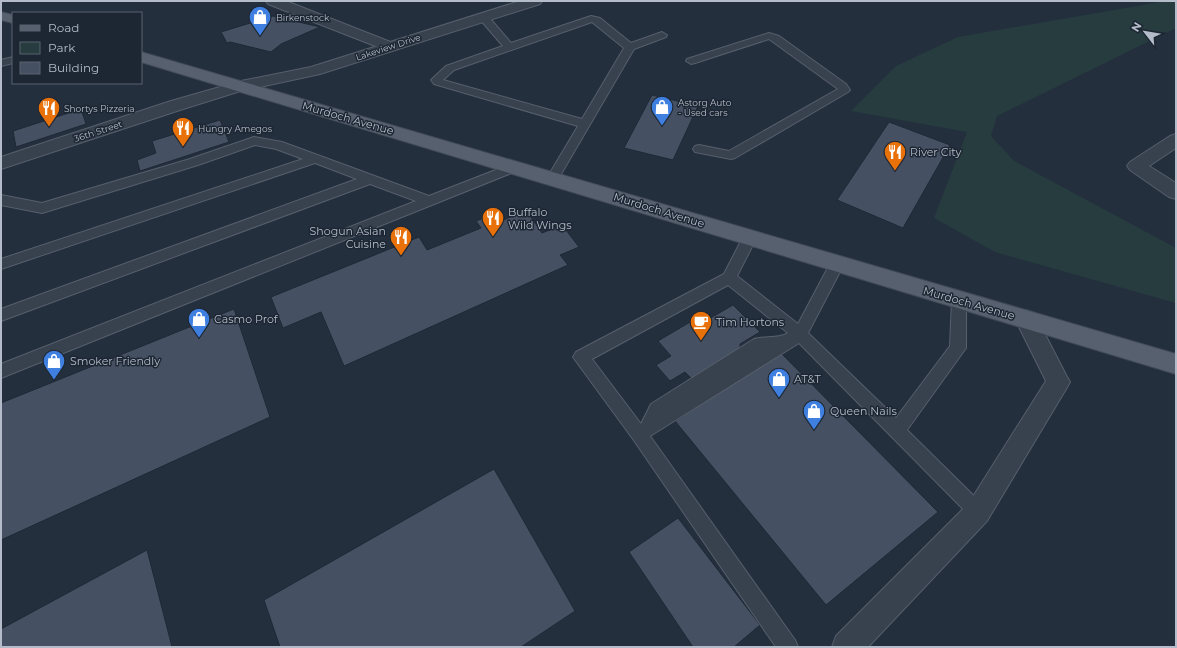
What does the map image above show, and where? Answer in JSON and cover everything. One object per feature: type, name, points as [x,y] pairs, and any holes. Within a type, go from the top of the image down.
[{"type":"main road","points":[[1,16],[12,19]]},
{"type":"main road","name":"Murdoch Avenue","points":[[142,57],[1176,364]]},
{"type":"street","points":[[272,1],[388,46]]},
{"type":"street","name":"Lakeview Drive","points":[[240,86],[314,71],[388,46],[535,1]]},
{"type":"street","name":"36th Street","points":[[1,163],[240,86]]},
{"type":"street","points":[[1176,140],[1136,166],[1176,192]]},
{"type":"street","points":[[847,647],[978,512],[1058,382],[1026,320]]},
{"type":"lane","points":[[483,17],[509,47]]},
{"type":"lane","points":[[586,124],[438,82],[437,80],[450,68],[591,19],[596,20],[630,47]]},
{"type":"lane","points":[[553,178],[630,47],[662,35]]},
{"type":"lane","points":[[691,61],[769,36],[775,38],[842,86],[844,90],[731,154],[699,149]]},
{"type":"lane","points":[[1,63],[12,60]]},
{"type":"lane","points":[[1,200],[42,208],[194,162],[254,141],[278,145],[429,202]]},
{"type":"lane","points":[[1,264],[315,159]]},
{"type":"lane","points":[[1,371],[515,167]]},
{"type":"lane","points":[[1,315],[370,179]]},
{"type":"lane","points":[[750,237],[729,278],[581,357],[643,431],[788,647]]},
{"type":"lane","points":[[643,431],[793,338],[837,264]]},
{"type":"lane","points":[[729,278],[793,338],[897,430],[978,512]]},
{"type":"lane","points":[[897,430],[958,348],[959,300]]},
{"type":"green space","points":[[1166,1],[1176,1],[1176,28],[997,116],[991,136],[1014,161],[1176,248],[1176,303],[995,252],[934,218],[967,132],[851,111],[896,66],[958,37]]},
{"type":"building","name":"Birkenstock","points":[[273,16],[320,27],[281,44],[271,52],[230,42],[227,43],[221,32]]},
{"type":"building","name":"Astorg Auto - Used cars","points":[[652,95],[698,106],[673,160],[624,148]]},
{"type":"building","name":"Shortys Pizzeria","points":[[81,109],[86,124],[16,147],[13,131]]},
{"type":"building","name":"Hungry Amegos","points":[[220,120],[229,142],[140,171],[137,160],[156,153],[152,141]]},
{"type":"building","name":"River City","points":[[889,122],[950,145],[903,228],[837,200]]},
{"type":"building","points":[[526,210],[542,233],[562,225],[579,247],[560,255],[568,265],[344,366],[321,312],[283,328],[271,297],[419,237],[427,250],[481,228],[476,221],[496,213],[501,221]]},
{"type":"building","name":"Tim Hortons","points":[[733,305],[760,332],[740,344],[740,352],[693,380],[685,372],[670,381],[656,365],[671,356],[658,341],[702,315],[707,320]]},
{"type":"building","points":[[234,309],[270,417],[1,540],[1,403]]},
{"type":"building","points":[[781,353],[938,512],[826,605],[675,421]]},
{"type":"building","points":[[494,469],[575,611],[521,647],[280,647],[264,600]]},
{"type":"building","points":[[678,518],[760,625],[734,647],[693,647],[629,552]]},
{"type":"building","points":[[147,550],[172,647],[1,647],[1,629]]},
{"type":"place","name":"Birkenstock","points":[[260,36]]},
{"type":"place","name":"Astorg Auto - Used cars","points":[[662,126]]},
{"type":"place","name":"Shortys Pizzeria","points":[[49,128]]},
{"type":"place","name":"Hungry Amegos","points":[[183,148]]},
{"type":"place","name":"River City","points":[[895,172]]},
{"type":"place","name":"Buffalo Wild Wings","points":[[493,238]]},
{"type":"place","name":"Shogun Asian Cuisine","points":[[401,256]]},
{"type":"place","name":"Casmo Prof","points":[[199,338]]},
{"type":"place","name":"Tim Hortons","points":[[701,342]]},
{"type":"place","name":"Smoker Friendly","points":[[54,380]]},
{"type":"place","name":"AT&T","points":[[779,398]]},
{"type":"place","name":"Queen Nails","points":[[814,430]]}]
